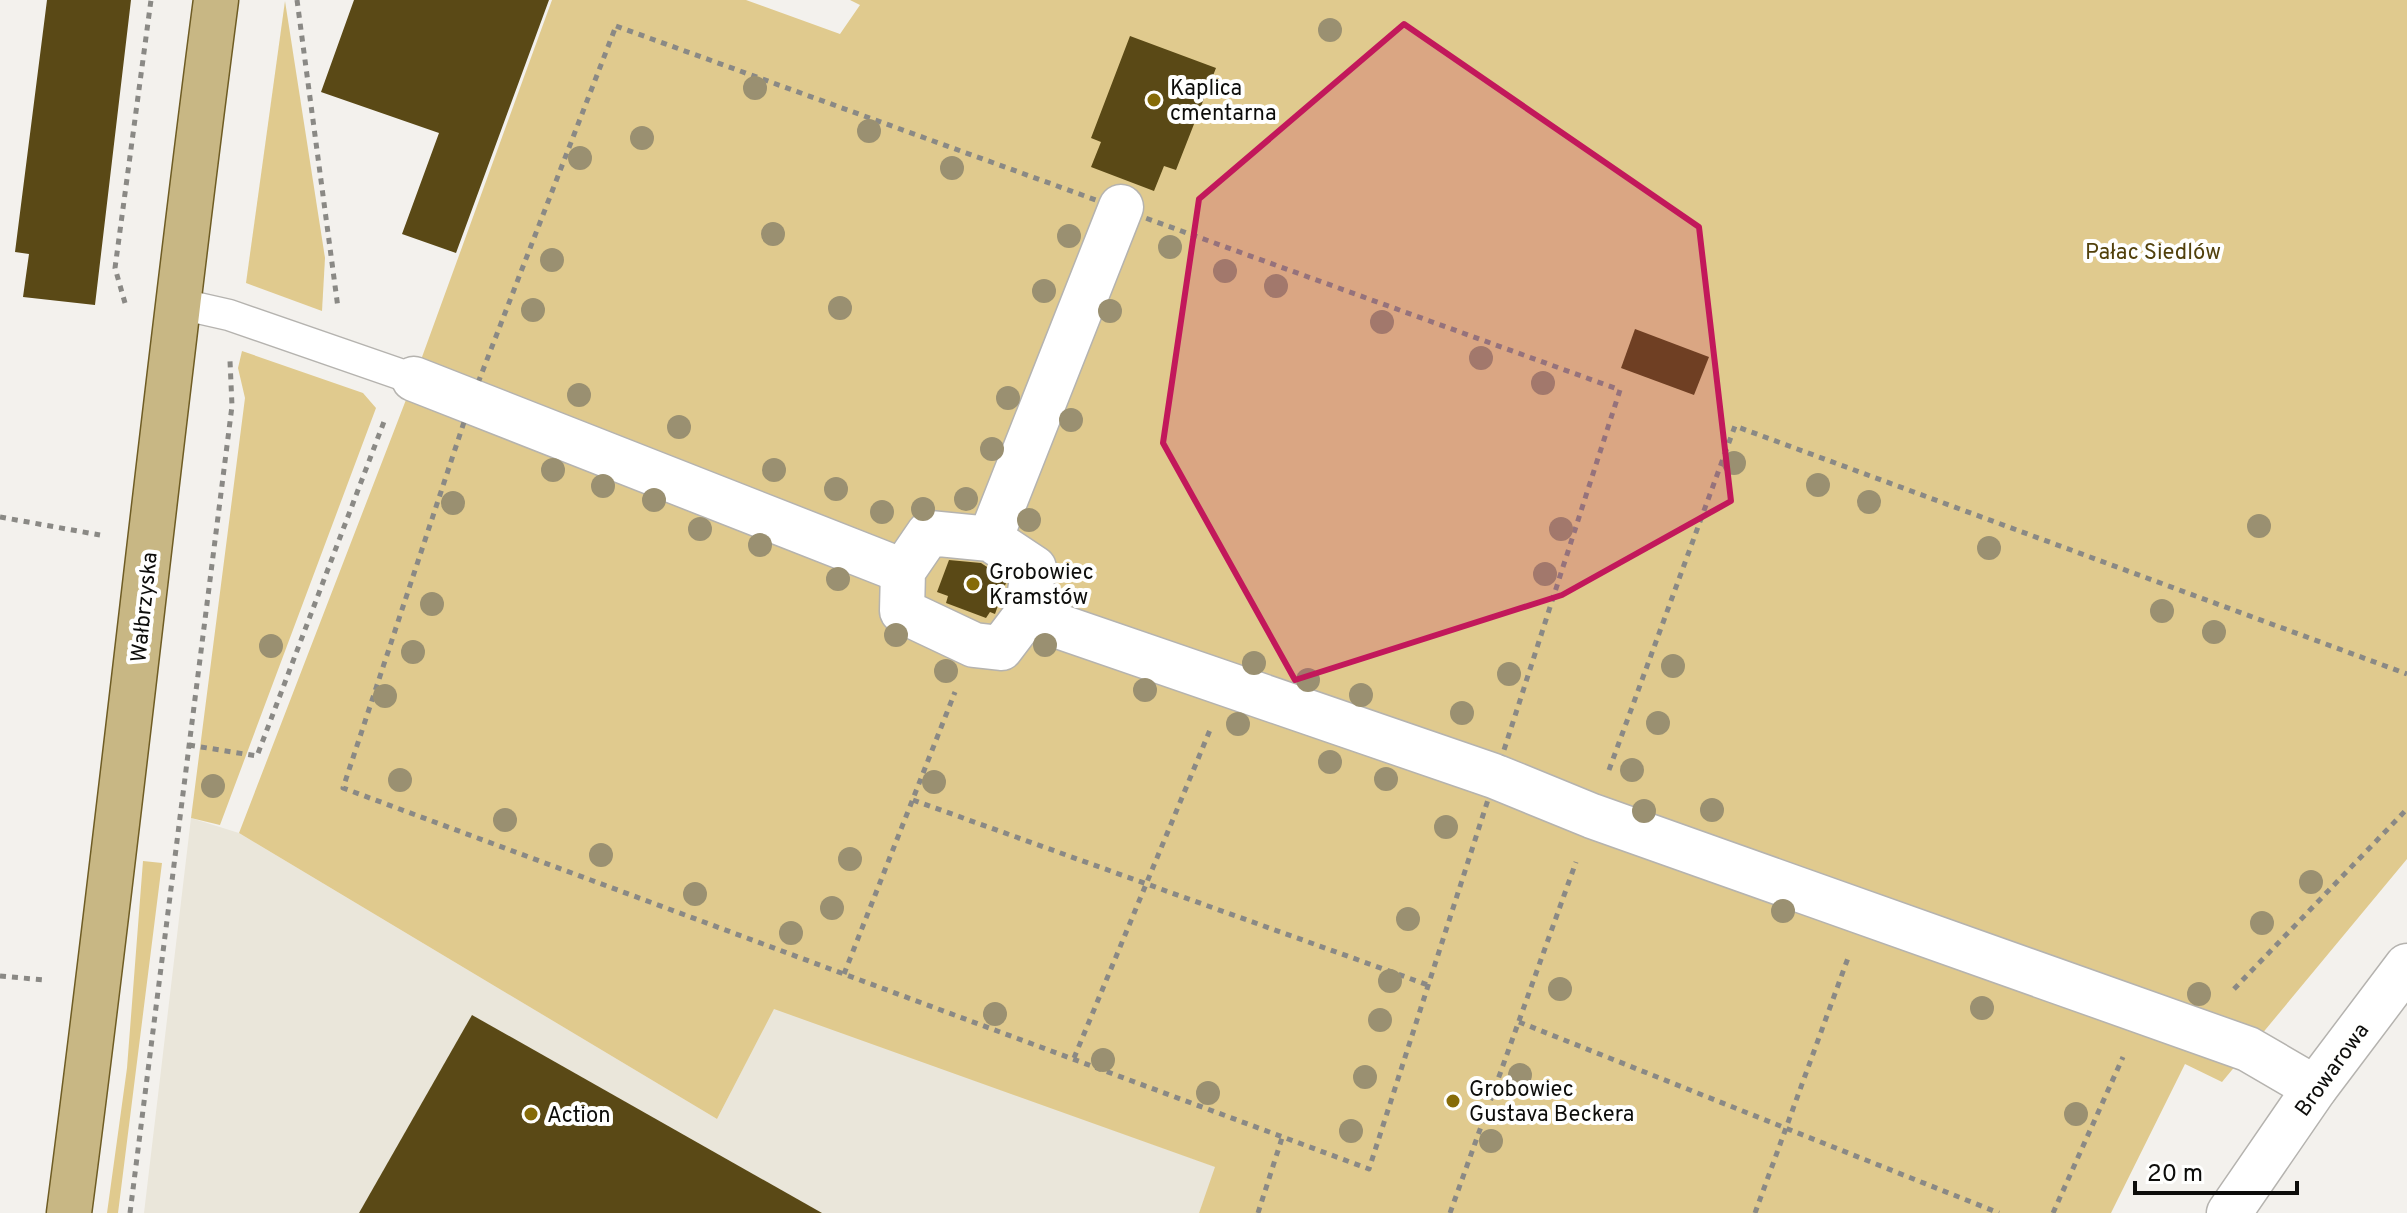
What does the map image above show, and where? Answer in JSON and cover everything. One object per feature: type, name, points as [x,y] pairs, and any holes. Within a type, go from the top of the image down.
[{"type":"main road","name":"Wałbrzyska","points":[[69,1213],[119,828],[176,303],[216,0]]},
{"type":"street","points":[[990,539],[1121,207]]},
{"type":"street","points":[[402,392],[903,571]]},
{"type":"street","points":[[929,533],[990,539],[1034,568],[1026,615],[1001,648],[974,645],[902,611],[903,571],[929,533]]},
{"type":"street","points":[[1026,615],[1494,776],[1592,816],[2248,1049],[2315,1088]]},
{"type":"street","name":"Browarowa","points":[[2229,1213],[2315,1088],[2407,966]]},
{"type":"lane","points":[[176,303],[229,315],[342,353],[402,392]]},
{"type":"path","points":[[127,311],[115,268],[151,0]]},
{"type":"path","points":[[297,0],[334,264],[342,353]]},
{"type":"path","points":[[130,1213],[232,406],[229,315]]},
{"type":"path","points":[[189,745],[257,756],[402,392]]},
{"type":"path","points":[[1450,1213],[1735,426],[2407,674]]},
{"type":"path","points":[[0,517],[100,535]]},
{"type":"path","points":[[98,550],[101,520]]},
{"type":"path","points":[[844,974],[974,645]]},
{"type":"path","points":[[1074,1058],[1229,685]]},
{"type":"path","points":[[913,800],[1428,985]]},
{"type":"path","points":[[2195,1030],[2407,809]]},
{"type":"path","points":[[1755,1213],[1864,912]]},
{"type":"path","points":[[43,996],[47,965]]},
{"type":"path","points":[[0,976],[45,980]]},
{"type":"path","points":[[2053,1213],[2143,1012]]},
{"type":"path","points":[[1519,1022],[1999,1213]]},
{"type":"path","points":[[1258,1213],[1282,1138]]},
{"type":"highlighted area","points":[[1404,24],[1699,227],[1731,501],[1562,595],[1295,680],[1163,443],[1199,199]]},
{"type":"shaded area","points":[[191,818],[239,833],[717,1119],[774,1008],[1216,1167],[1199,1213],[144,1213]]},
{"type":"green space","name":"Pałac Siedlów","points":[[552,0],[746,0],[840,34],[860,5],[850,0],[2407,0],[2407,859],[2222,1082],[2185,1064],[2111,1213],[1199,1213],[1215,1167],[774,1009],[717,1119],[239,833],[414,379]]},
{"type":"green space","points":[[285,1],[325,258],[322,311],[246,283]]},
{"type":"green space","points":[[242,351],[363,393],[376,408],[220,825],[191,818],[245,398],[238,368]]},
{"type":"green space","points":[[143,861],[162,863],[118,1213],[107,1213],[127,1068]]},
{"type":"building","points":[[47,0],[131,0],[95,305],[23,297],[29,254],[15,252]]},
{"type":"building","points":[[354,0],[549,0],[456,253],[402,234],[439,133],[321,92]]},
{"type":"building","name":"Kaplica cmentarna","points":[[1130,36],[1216,68],[1176,170],[1164,166],[1154,191],[1091,167],[1101,142],[1091,138]]},
{"type":"building","points":[[1635,329],[1709,357],[1694,395],[1621,368]]},
{"type":"building","name":"Grobowiec Kramstów","points":[[949,560],[981,563],[1007,580],[995,614],[990,612],[986,618],[946,603],[948,596],[937,592]]},
{"type":"building","name":"Action","points":[[472,1015],[822,1213],[359,1213]]},
{"type":"place","name":"Kaplica cmentarna","points":[[1154,100]]},
{"type":"place","name":"Grobowiec Kramstów","points":[[973,584]]},
{"type":"place","name":"Grobowiec Gustava Beckera","points":[[1453,1101]]},
{"type":"place","name":"Action","points":[[531,1114]]}]
